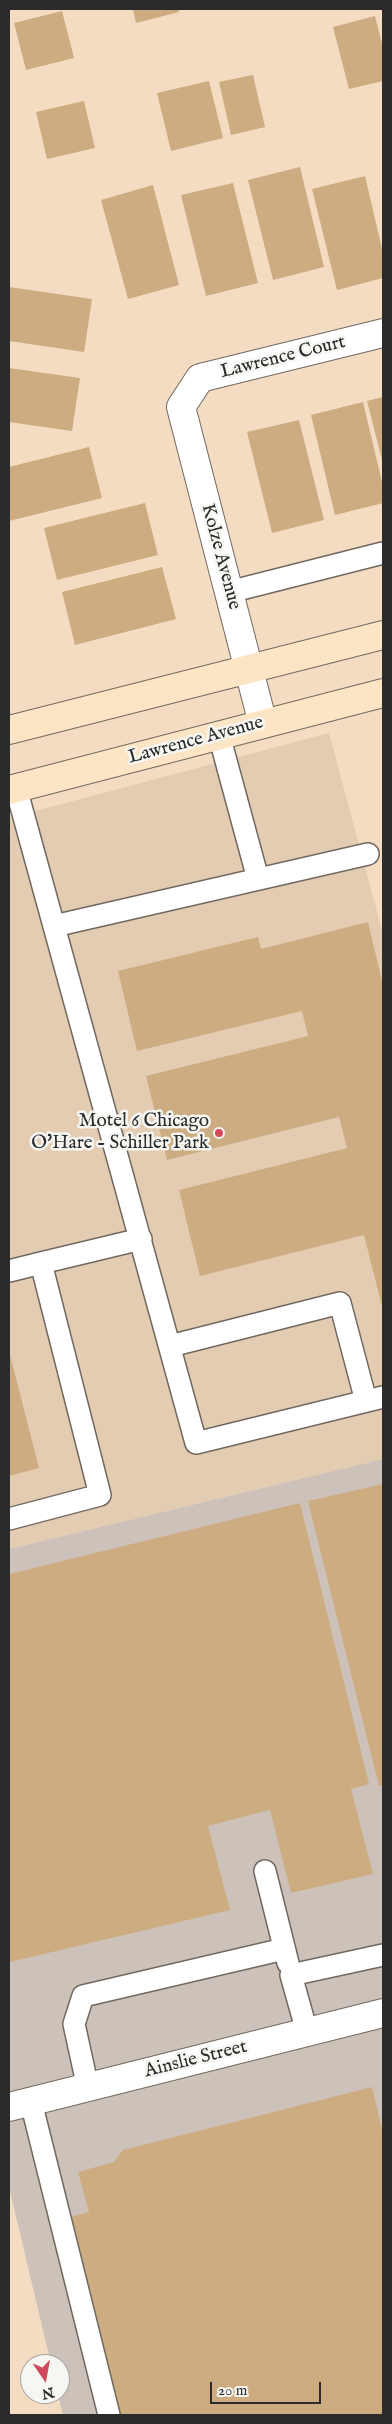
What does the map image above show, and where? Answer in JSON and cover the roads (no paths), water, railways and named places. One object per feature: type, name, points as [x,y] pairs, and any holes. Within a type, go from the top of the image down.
[{"type":"main road","points":[[9,730],[383,635]]},
{"type":"main road","name":"Lawrence Avenue","points":[[13,789],[263,724],[381,699]]},
{"type":"street","name":"Lawrence Court","points":[[191,393],[200,378],[383,333]]},
{"type":"street","name":"Kolze Avenue","points":[[191,393],[181,407],[263,724]]},
{"type":"street","name":"Ainslie Street","points":[[20,2104],[383,2013]]},
{"type":"lane","points":[[229,592],[383,553]]},
{"type":"lane","points":[[220,735],[258,879]]},
{"type":"lane","points":[[13,789],[54,926],[196,1443],[375,1399],[340,1303],[170,1346]]},
{"type":"lane","points":[[54,926],[368,854]]},
{"type":"lane","points":[[9,1271],[140,1239]]},
{"type":"lane","points":[[9,1519],[100,1495],[41,1263]]},
{"type":"lane","points":[[265,1871],[307,2032]]},
{"type":"lane","points":[[88,2088],[74,2024],[83,1996],[284,1949]]},
{"type":"lane","points":[[291,1975],[383,1955]]},
{"type":"lane","points":[[20,2104],[110,2415]]},
{"type":"place","name":"Motel 6 Chicago O'Hare - Schiller Park","points":[[219,1133]]}]
